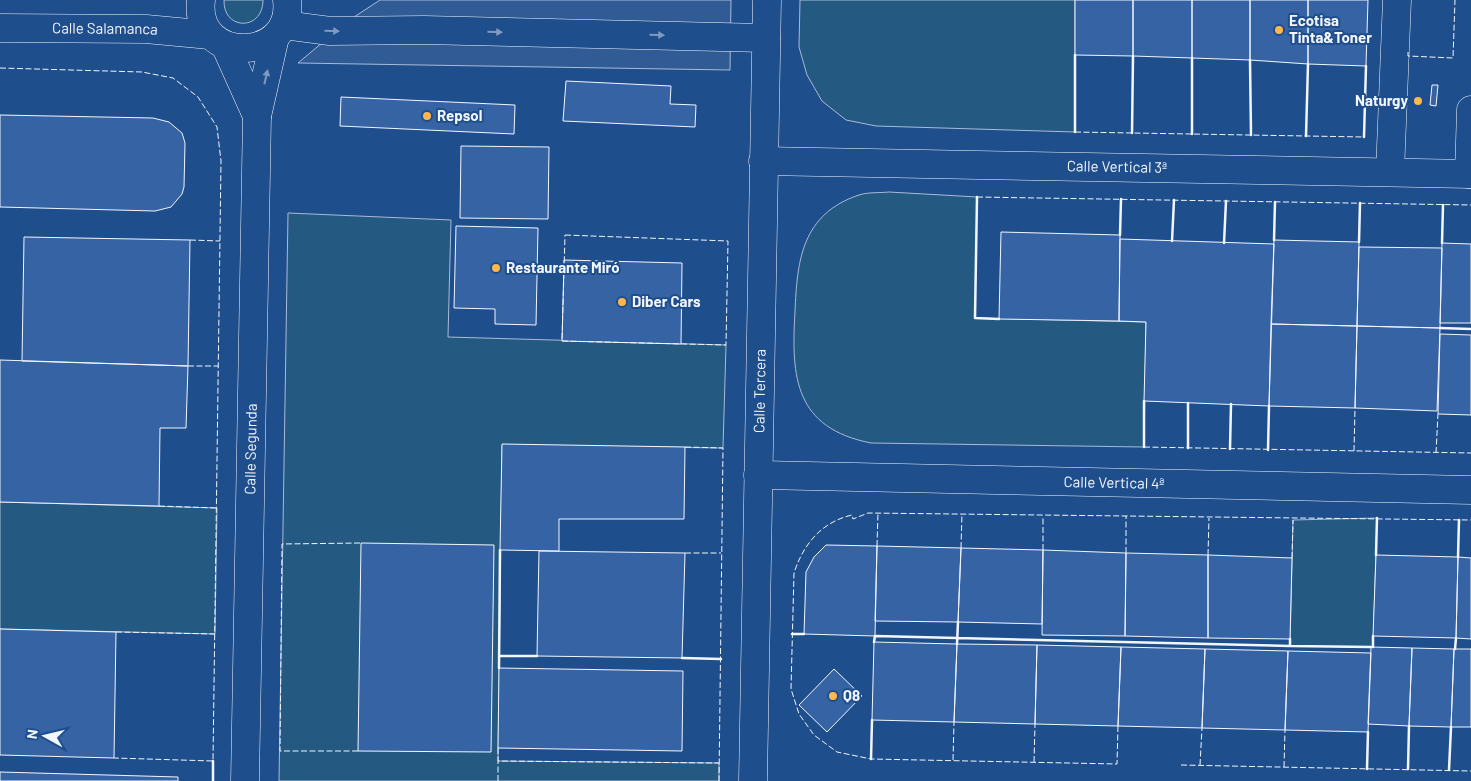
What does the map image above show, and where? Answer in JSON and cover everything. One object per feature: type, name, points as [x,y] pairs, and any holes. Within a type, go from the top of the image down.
[{"type":"street","name":"Calle Segunda","points":[[201,0],[199,12],[218,41],[257,116]]},
{"type":"street","name":"Calle Tercera","points":[[753,781],[767,0]]},
{"type":"street","points":[[1390,172],[1397,0]]},
{"type":"street","name":"Calle Segunda","points":[[245,781],[257,116],[289,15]]},
{"type":"street","name":"Calle Salamanca","points":[[0,28],[146,29],[218,41],[252,50],[289,15]]},
{"type":"street","points":[[289,15],[330,31],[424,30],[766,38]]},
{"type":"street","points":[[1470,174],[1471,110]]},
{"type":"street","name":"Calle Vertical 3ª","points":[[763,161],[1470,174]]},
{"type":"street","name":"Calle Vertical 4ª","points":[[758,476],[1471,490]]},
{"type":"shaded area","points":[[224,0],[263,0],[257,17],[250,22],[243,23],[236,22],[230,17],[225,10]]},
{"type":"shaded area","points":[[380,0],[731,0],[730,70],[298,63],[348,21]]},
{"type":"shaded area","points":[[800,0],[1075,0],[1075,132],[876,126],[846,120],[822,101],[807,75],[799,47]]},
{"type":"shaded area","points":[[889,192],[977,197],[975,318],[1146,322],[1144,447],[871,443],[846,436],[826,425],[812,412],[803,397],[797,378],[794,358],[796,293],[801,257],[806,241],[814,227],[825,214],[840,203],[863,194]]},
{"type":"shaded area","points":[[288,213],[451,220],[448,337],[726,345],[723,448],[502,445],[498,761],[719,763],[719,781],[279,781]]},
{"type":"shaded area","points":[[0,502],[217,508],[215,634],[0,629]]},
{"type":"shaded area","points":[[1377,518],[1373,647],[1290,646],[1293,520]]},
{"type":"building","points":[[1075,0],[1133,0],[1133,56],[1075,55]]},
{"type":"building","points":[[1133,0],[1192,0],[1192,58],[1133,56]]},
{"type":"building","points":[[1192,0],[1250,0],[1250,60],[1192,58]]},
{"type":"building","name":"Ecotisa Tinta&Toner","points":[[1250,0],[1308,0],[1308,64],[1250,60]]},
{"type":"building","points":[[1308,0],[1368,0],[1366,66],[1308,64]]},
{"type":"building","points":[[566,81],[671,86],[670,104],[696,105],[695,127],[563,121]]},
{"type":"building","points":[[1432,85],[1438,85],[1436,106],[1430,105]]},
{"type":"building","name":"Repsol","points":[[341,97],[515,105],[514,134],[340,126]]},
{"type":"building","points":[[0,115],[153,118],[169,122],[182,133],[185,143],[184,187],[182,194],[171,207],[155,211],[0,207]]},
{"type":"building","points":[[461,146],[549,147],[548,219],[460,218]]},
{"type":"building","name":"Restaurante Miró","points":[[456,226],[538,228],[536,325],[495,324],[495,309],[454,308]]},
{"type":"building","points":[[1001,232],[1120,235],[1119,321],[999,319]]},
{"type":"building","points":[[24,237],[190,240],[188,366],[22,361]]},
{"type":"building","points":[[1120,239],[1274,244],[1269,406],[1144,401],[1146,322],[1119,321]]},
{"type":"building","points":[[1274,240],[1359,242],[1357,326],[1271,324]]},
{"type":"building","points":[[1442,243],[1471,244],[1471,323],[1440,323]]},
{"type":"building","points":[[1359,247],[1442,248],[1440,328],[1357,326]]},
{"type":"building","name":"Diber Cars","points":[[564,260],[682,263],[681,344],[562,341]]},
{"type":"building","points":[[1271,324],[1357,326],[1355,408],[1269,406]]},
{"type":"building","points":[[1357,326],[1440,328],[1437,411],[1355,408]]},
{"type":"building","points":[[1440,334],[1471,335],[1471,415],[1438,414]]},
{"type":"building","points":[[0,360],[188,366],[186,428],[160,428],[159,506],[0,502]]},
{"type":"building","points":[[502,444],[685,447],[684,519],[559,519],[559,551],[500,550]]},
{"type":"building","points":[[361,543],[494,545],[491,752],[358,751]]},
{"type":"building","points":[[826,545],[877,546],[875,636],[804,634],[806,572],[814,557]]},
{"type":"building","points":[[877,546],[961,548],[958,622],[875,621]]},
{"type":"building","points":[[961,548],[1043,550],[1042,624],[958,622]]},
{"type":"building","points":[[1043,550],[1126,553],[1125,636],[1042,635]]},
{"type":"building","points":[[539,551],[685,553],[682,658],[537,656]]},
{"type":"building","points":[[1126,553],[1208,555],[1208,638],[1125,636]]},
{"type":"building","points":[[1208,555],[1292,558],[1290,639],[1208,638]]},
{"type":"building","points":[[1376,555],[1458,557],[1456,638],[1373,636]]},
{"type":"building","points":[[1458,557],[1471,558],[1471,639],[1456,638]]},
{"type":"building","points":[[0,629],[116,632],[114,758],[0,755]]},
{"type":"building","points":[[874,642],[957,644],[954,722],[872,720]]},
{"type":"building","points":[[957,644],[1037,645],[1035,724],[954,722]]},
{"type":"building","points":[[1037,645],[1121,647],[1118,726],[1035,724]]},
{"type":"building","points":[[1121,647],[1205,649],[1202,728],[1118,726]]},
{"type":"building","points":[[1371,647],[1412,648],[1409,726],[1368,724]]},
{"type":"building","points":[[1412,648],[1454,649],[1451,727],[1409,726]]},
{"type":"building","points":[[1205,649],[1288,651],[1285,730],[1202,728]]},
{"type":"building","points":[[1454,649],[1471,649],[1471,727],[1451,727]]},
{"type":"building","points":[[1288,651],[1371,653],[1368,732],[1285,730]]},
{"type":"building","points":[[499,668],[683,671],[682,751],[498,748]]},
{"type":"building","points":[[834,669],[862,696],[827,732],[799,705]]},
{"type":"building","points":[[0,772],[178,777],[178,781],[0,781]]},
{"type":"fence","points":[[1408,52],[1408,56],[1453,58],[1455,0]]},
{"type":"fence","points":[[0,68],[142,72],[173,78],[198,97],[217,127],[221,161],[213,761],[114,758]]},
{"type":"fence","points":[[1075,132],[1364,137]]},
{"type":"fence","points":[[977,197],[1471,205]]},
{"type":"fence","points":[[565,235],[728,241],[726,345],[562,341],[565,235]]},
{"type":"fence","points":[[190,240],[220,241]]},
{"type":"fence","points":[[188,366],[218,366]]},
{"type":"fence","points":[[1354,451],[1355,408]]},
{"type":"fence","points":[[1436,453],[1438,414]]},
{"type":"fence","points":[[685,447],[723,448],[719,781]]},
{"type":"fence","points":[[1144,447],[1471,453]]},
{"type":"fence","points":[[159,506],[217,508]]},
{"type":"fence","points":[[877,546],[878,512]]},
{"type":"fence","points":[[1118,726],[1117,764],[871,759],[837,752],[814,735],[799,714],[791,689],[794,573],[802,553],[815,536],[831,523],[852,515],[853,519],[868,513],[1471,520]]},
{"type":"fence","points":[[961,548],[962,514]]},
{"type":"fence","points":[[1043,516],[1043,550]]},
{"type":"fence","points":[[1126,516],[1126,553]]},
{"type":"fence","points":[[1208,555],[1209,518]]},
{"type":"fence","points":[[1292,558],[1293,520]]},
{"type":"fence","points":[[358,751],[280,751],[282,544],[361,543]]},
{"type":"fence","points":[[685,553],[721,553]]},
{"type":"fence","points":[[116,632],[215,634]]},
{"type":"fence","points":[[953,760],[954,722]]},
{"type":"fence","points":[[1034,762],[1035,724]]},
{"type":"fence","points":[[1200,765],[1202,728]]},
{"type":"fence","points":[[1284,767],[1285,730]]},
{"type":"fence","points":[[498,748],[498,761],[719,763]]},
{"type":"fence","points":[[498,761],[498,781]]},
{"type":"fence","points":[[1181,765],[1471,771]]},
{"type":"wall","points":[[1075,55],[1075,132]]},
{"type":"wall","points":[[1132,133],[1133,56]]},
{"type":"wall","points":[[1192,58],[1192,134]]},
{"type":"wall","points":[[1250,60],[1251,135]]},
{"type":"wall","points":[[1306,136],[1308,64]]},
{"type":"wall","points":[[1364,137],[1366,66]]},
{"type":"wall","points":[[977,197],[975,318],[999,319]]},
{"type":"wall","points":[[1120,235],[1121,199]]},
{"type":"wall","points":[[1172,241],[1174,200]]},
{"type":"wall","points":[[1224,243],[1226,201]]},
{"type":"wall","points":[[1274,240],[1275,202]]},
{"type":"wall","points":[[1359,242],[1360,203]]},
{"type":"wall","points":[[1442,243],[1443,205]]},
{"type":"wall","points":[[1440,328],[1471,329]]},
{"type":"wall","points":[[1144,401],[1144,447]]},
{"type":"wall","points":[[1188,403],[1188,448]]},
{"type":"wall","points":[[1230,449],[1231,404]]},
{"type":"wall","points":[[1268,450],[1269,406]]},
{"type":"wall","points":[[1376,555],[1377,518]]},
{"type":"wall","points":[[1458,557],[1459,520]]},
{"type":"wall","points":[[499,668],[500,550]]},
{"type":"wall","points":[[957,644],[958,622]]},
{"type":"wall","points":[[792,634],[804,634]]},
{"type":"wall","points":[[874,642],[875,636],[1290,646],[1290,639]]},
{"type":"wall","points":[[1373,636],[1373,647]]},
{"type":"wall","points":[[1455,649],[1456,638]]},
{"type":"wall","points":[[1290,646],[1371,647]]},
{"type":"wall","points":[[499,656],[537,656]]},
{"type":"wall","points":[[682,658],[721,659]]},
{"type":"wall","points":[[871,759],[872,720]]},
{"type":"wall","points":[[1408,769],[1409,726]]},
{"type":"wall","points":[[1449,770],[1451,727]]},
{"type":"wall","points":[[1367,769],[1368,732]]},
{"type":"wall","points":[[213,761],[213,781]]},
{"type":"place","name":"Ecotisa Tinta&Toner","points":[[1279,30]]},
{"type":"place","name":"Naturgy","points":[[1418,101]]},
{"type":"place","name":"Repsol","points":[[427,116]]},
{"type":"place","name":"Restaurante Miró","points":[[496,268]]},
{"type":"place","name":"Diber Cars","points":[[622,302]]},
{"type":"place","name":"Q8","points":[[833,696]]}]
